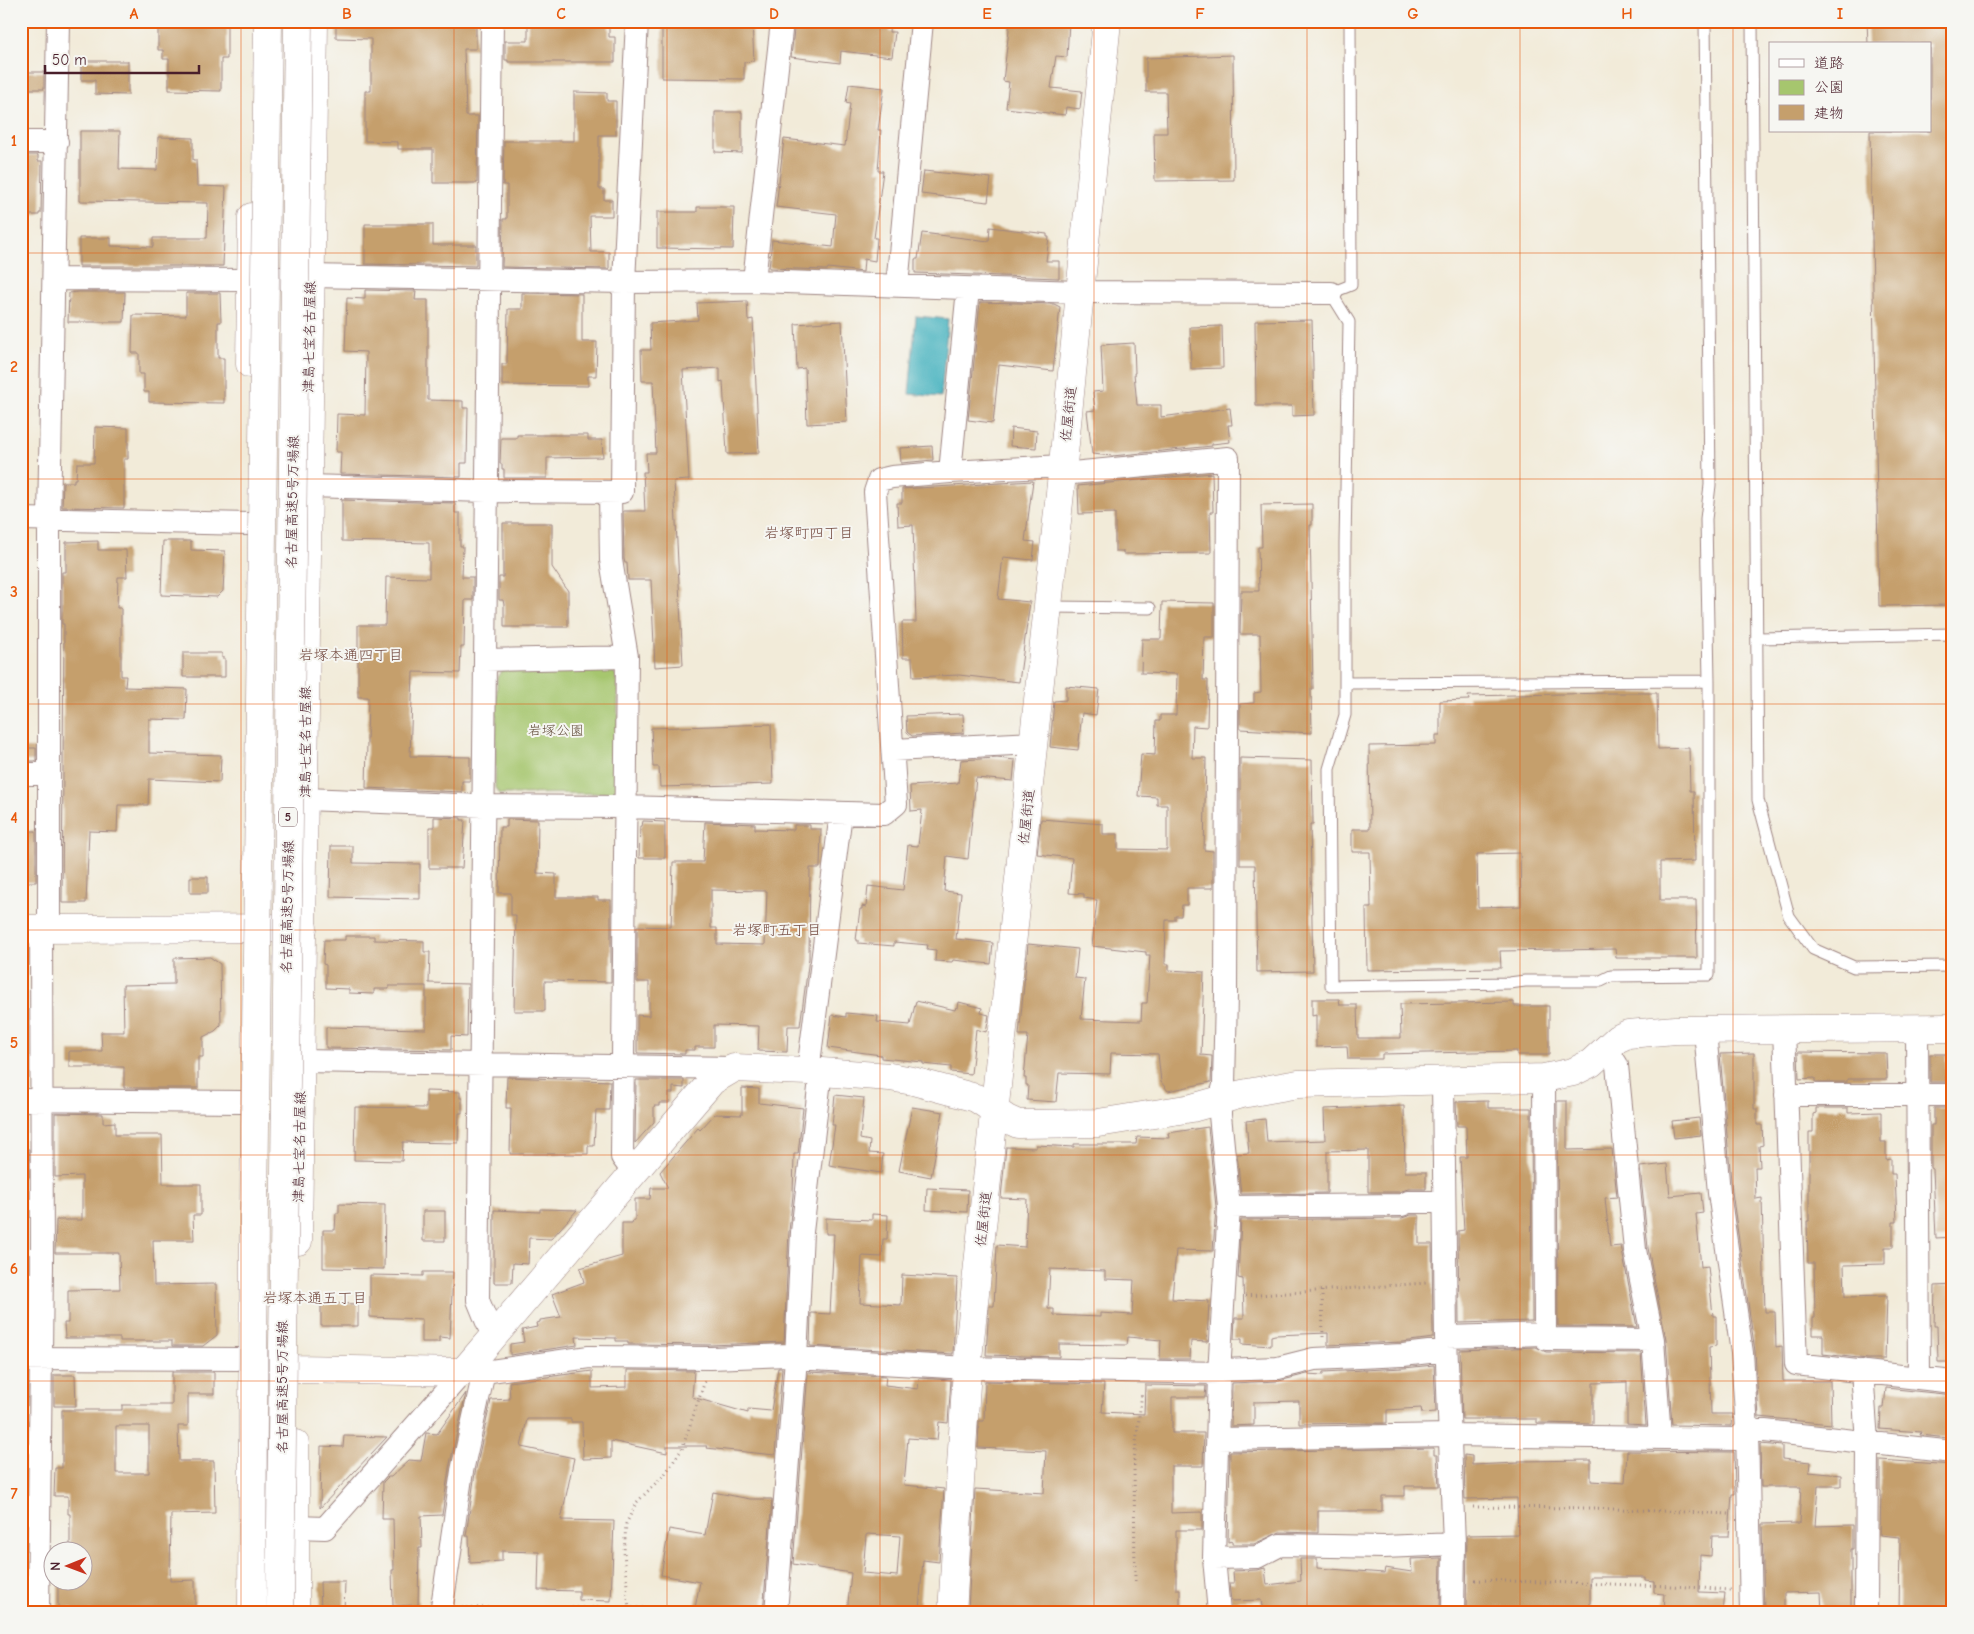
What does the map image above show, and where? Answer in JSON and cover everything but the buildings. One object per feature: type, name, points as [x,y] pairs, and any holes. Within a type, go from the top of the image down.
[{"type":"main road","points":[[238,1613],[255,21]]},
{"type":"main road","name":"名古屋高速5号万場線","points":[[252,1613],[268,21]]},
{"type":"main road","name":"名古屋高速5号万場線","points":[[280,1613],[298,21]]},
{"type":"main road","name":"津島七宝名古屋線","points":[[295,1613],[296,1369],[314,21]]},
{"type":"main road","name":"佐屋街道","points":[[952,1613],[967,1368],[1034,743],[1107,21]]},
{"type":"main road","points":[[37,929],[303,928]]},
{"type":"main road","points":[[240,1359],[296,1369],[474,1372],[493,1337],[712,1081],[734,1068],[815,1071],[913,1081],[976,1098],[1007,1119],[1018,1124],[1098,1123],[1192,1108],[1242,1094],[1298,1084],[1544,1078],[1573,1072],[1591,1063],[1617,1039],[1628,1034],[1705,1030],[1953,1028]]},
{"type":"street","points":[[38,1613],[31,1358],[32,1100],[37,929],[49,774],[49,521],[58,21]]},
{"type":"street","points":[[492,21],[478,1300],[493,1337]]},
{"type":"street","points":[[308,486],[487,491],[622,492],[624,282],[637,21]]},
{"type":"street","points":[[754,282],[782,21]]},
{"type":"street","points":[[897,286],[922,21]]},
{"type":"street","points":[[21,142],[57,142]]},
{"type":"street","points":[[54,279],[251,280],[310,276],[624,282],[754,282],[1080,292],[1331,293]]},
{"type":"street","points":[[950,472],[968,289]]},
{"type":"street","points":[[305,799],[483,806],[626,807],[884,814],[896,804],[875,492],[878,480],[950,472],[1062,470],[1228,458],[1226,996],[1224,1085],[1220,1100],[1220,1116],[1229,1207],[1220,1371],[1214,1558],[1219,1613]]},
{"type":"street","points":[[610,492],[611,560],[627,657],[622,1157],[634,1173]]},
{"type":"street","points":[[21,519],[249,524]]},
{"type":"street","points":[[486,660],[627,657]]},
{"type":"street","points":[[893,750],[1034,743]]},
{"type":"street","points":[[21,774],[49,774]]},
{"type":"street","points":[[776,1613],[796,1358],[802,1232],[815,1071],[841,813]]},
{"type":"street","points":[[1917,1028],[1919,1378]]},
{"type":"street","points":[[1784,1029],[1796,1364],[1953,1382]]},
{"type":"street","points":[[1705,1030],[1719,1193],[1742,1353],[1747,1429],[1750,1602]]},
{"type":"street","points":[[1607,1049],[1617,1065],[1635,1250],[1653,1340],[1660,1437]]},
{"type":"street","points":[[300,1062],[734,1068]]},
{"type":"street","points":[[1544,1078],[1546,1339],[1653,1340]]},
{"type":"street","points":[[1443,1081],[1446,1343],[1454,1544],[1453,1613]]},
{"type":"street","points":[[1786,1096],[1953,1095]]},
{"type":"street","points":[[32,1100],[242,1102]]},
{"type":"street","points":[[1229,1207],[1402,1205],[1408,1202],[1444,1202]]},
{"type":"street","points":[[295,1527],[325,1528],[474,1372],[589,1357],[712,1358],[787,1356],[967,1368],[1144,1372],[1220,1371],[1278,1368],[1314,1359],[1403,1355],[1446,1343],[1545,1334]]},
{"type":"street","points":[[31,1358],[240,1359]]},
{"type":"street","points":[[1862,1371],[1867,1442],[1866,1613]]},
{"type":"street","points":[[441,1610],[462,1471],[474,1372]]},
{"type":"street","points":[[1218,1439],[1450,1436],[1738,1439],[1747,1429]]},
{"type":"street","points":[[1747,1429],[1953,1452]]},
{"type":"street","points":[[1214,1558],[1257,1557],[1280,1545],[1384,1548],[1454,1544]]},
{"type":"lane","points":[[1350,21],[1351,285],[1331,293],[1349,322],[1345,544],[1345,715],[1329,769],[1331,986],[1601,981],[1611,976],[1709,975],[1709,681],[1706,519],[1710,485],[1705,21]]},
{"type":"lane","points":[[1752,21],[1758,800],[1790,916],[1813,949],[1854,968],[1953,966]]},
{"type":"lane","points":[[1048,607],[1150,608]]},
{"type":"lane","points":[[1757,638],[1953,634]]},
{"type":"lane","points":[[1345,682],[1709,681]]},
{"type":"path","points":[[1225,1298],[1445,1282]]},
{"type":"path","points":[[1322,1291],[1323,1359]]},
{"type":"path","points":[[629,1609],[624,1552],[626,1524],[636,1503],[665,1474],[682,1449],[712,1358]]},
{"type":"path","points":[[1135,1581],[1134,1461],[1144,1372]]},
{"type":"path","points":[[1453,1507],[1593,1508],[1748,1515]]},
{"type":"path","points":[[1454,1580],[1673,1586],[1750,1602]]},
{"type":"path","points":[[441,1610],[649,1608],[673,1613]]},
{"type":"green space","name":"岩塚公園","points":[[506,666],[610,667],[618,678],[617,793],[500,794],[495,788],[497,677]]},
{"type":"water","points":[[916,316],[948,319],[941,397],[909,394]]},
{"type":"district","name":"岩塚町四丁目","points":[[809,533]]},
{"type":"district","name":"岩塚本通四丁目","points":[[351,655]]},
{"type":"district","name":"岩塚町五丁目","points":[[777,930]]},
{"type":"district","name":"岩塚本通五丁目","points":[[315,1298]]}]
